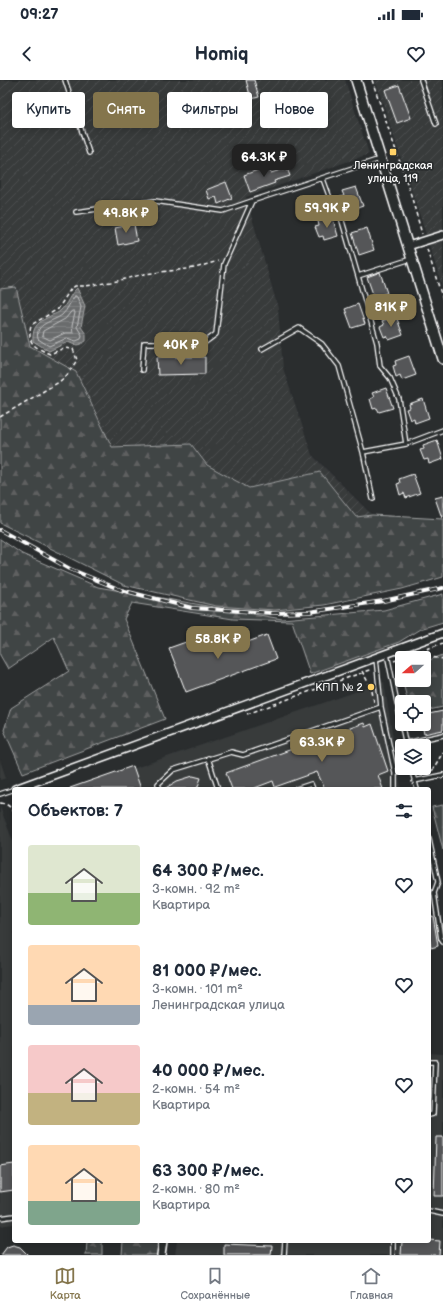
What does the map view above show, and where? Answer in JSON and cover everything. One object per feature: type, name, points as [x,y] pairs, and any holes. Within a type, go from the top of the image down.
[{"type":"main road","points":[[356,80],[443,359]]},
{"type":"street","points":[[408,246],[443,235]]},
{"type":"street","points":[[25,787],[443,633]]},
{"type":"street","points":[[161,1255],[163,1243]]},
{"type":"lane","points":[[65,80],[89,153]]},
{"type":"lane","points":[[421,80],[436,124]]},
{"type":"lane","points":[[76,212],[155,202],[223,211],[381,159]]},
{"type":"lane","points":[[323,179],[331,201],[336,206],[340,214],[377,343],[380,366],[390,378],[399,399],[406,444]]},
{"type":"lane","points":[[142,370],[144,343],[204,343],[216,334],[224,264],[252,201]]},
{"type":"lane","points":[[358,276],[412,258]]},
{"type":"lane","points":[[262,350],[299,328],[322,344],[339,366],[363,452],[372,499]]},
{"type":"lane","points":[[363,452],[406,444],[443,430]]},
{"type":"lane","points":[[387,654],[405,739]]},
{"type":"lane","points":[[376,658],[381,707],[395,773],[395,787]]},
{"type":"lane","points":[[159,787],[158,784],[174,770],[208,758],[231,752],[243,755],[381,707]]},
{"type":"lane","points":[[428,739],[443,735]]},
{"type":"lane","points":[[208,758],[217,787]]},
{"type":"lane","points":[[413,775],[416,787]]},
{"type":"lane","points":[[414,781],[443,775]]},
{"type":"lane","points":[[302,787],[311,784],[312,787]]},
{"type":"lane","points":[[0,794],[12,791]]},
{"type":"lane","points":[[431,849],[438,882],[434,893],[441,939],[443,942]]},
{"type":"lane","points":[[438,882],[443,880]]},
{"type":"lane","points":[[431,1062],[434,1062],[433,1114],[431,1114]]},
{"type":"lane","points":[[431,1211],[443,1214]]},
{"type":"lane","points":[[0,1218],[12,1216]]},
{"type":"lane","points":[[284,1255],[285,1243]]},
{"type":"lane","points":[[393,1243],[393,1255]]},
{"type":"path","points":[[372,80],[443,300]]},
{"type":"path","points":[[0,417],[59,382],[67,375],[77,360],[73,349],[64,348],[50,354],[35,347],[31,341],[29,333],[31,325],[58,309],[70,290],[75,286],[86,286],[117,281],[144,274],[195,268],[226,259]]},
{"type":"path","points":[[431,657],[443,659]]},
{"type":"path","points":[[359,664],[369,684]]},
{"type":"path","points":[[427,779],[443,752]]},
{"type":"path","points":[[0,803],[12,808]]},
{"type":"shaded area","points":[[0,80],[345,80],[369,154],[246,197],[278,308],[283,368],[312,455],[372,515],[356,517],[320,472],[249,488],[207,465],[191,444],[112,447],[76,372],[30,346],[16,287],[0,289]]},
{"type":"shaded area","points":[[375,80],[443,80],[443,289],[424,228]]},
{"type":"shaded area","points":[[384,682],[395,751],[395,775],[399,775],[401,787],[80,787]]},
{"type":"shaded area","points":[[0,760],[6,778],[0,780]]},
{"type":"shaded area","points":[[0,807],[12,839],[12,1224],[0,1226]]},
{"type":"shaded area","points":[[431,1053],[443,1054],[443,1255],[175,1255],[177,1243],[431,1243]]},
{"type":"green space","points":[[16,287],[30,346],[76,372],[112,447],[191,444],[207,465],[249,488],[320,472],[356,517],[372,515],[443,519],[443,577],[402,589],[324,605],[275,610],[216,606],[124,585],[0,523],[0,289]]},
{"type":"green space","points":[[0,539],[22,554],[98,587],[282,619],[384,610],[443,594],[443,622],[420,629],[399,642],[310,674],[292,621],[233,619],[132,603],[124,619],[165,719],[23,773],[4,730],[11,708],[69,671],[54,637],[8,669],[0,655]]},
{"type":"green space","points":[[443,655],[443,707],[431,710],[431,695],[406,695],[404,687],[431,687],[431,659]]},
{"type":"green space","points":[[443,805],[443,850],[432,807]]},
{"type":"green space","points":[[87,1243],[102,1243],[102,1255],[86,1255]]},
{"type":"green space","points":[[123,1243],[160,1243],[161,1255],[122,1255]]},
{"type":"water","points":[[77,288],[85,306],[81,327],[86,334],[86,341],[77,345],[68,342],[49,351],[33,341],[35,328],[43,320],[60,311]]},
{"type":"building","points":[[246,80],[254,80],[259,97],[252,99],[252,92],[249,92]]},
{"type":"building","points":[[399,85],[411,118],[397,123],[385,90]]},
{"type":"building","points":[[269,166],[271,173],[287,168],[290,176],[274,181],[275,183],[250,192],[244,175]]},
{"type":"building","points":[[226,182],[232,198],[218,204],[216,196],[209,199],[206,190]]},
{"type":"building","points":[[356,187],[363,206],[349,211],[347,206],[344,207],[340,197],[344,196],[342,191]]},
{"type":"building","points":[[332,216],[338,236],[324,240],[323,236],[319,237],[315,227],[319,226],[318,221]]},
{"type":"building","points":[[134,224],[137,241],[118,245],[115,228]]},
{"type":"building","points":[[367,228],[374,250],[359,255],[352,233]]},
{"type":"building","points":[[380,272],[387,293],[374,297],[367,277]]},
{"type":"building","points":[[358,304],[365,324],[352,328],[345,309]]},
{"type":"building","points":[[396,316],[403,335],[389,340],[387,336],[384,337],[380,327],[384,325],[382,321]]},
{"type":"building","points":[[409,356],[416,375],[402,380],[400,375],[396,377],[393,366],[396,365],[395,361]]},
{"type":"building","points":[[157,357],[205,357],[205,374],[158,375]]},
{"type":"building","points":[[386,388],[393,408],[379,412],[377,408],[373,409],[370,399],[374,397],[372,393]]},
{"type":"building","points":[[423,399],[429,418],[415,423],[414,418],[410,420],[406,409],[410,408],[409,404]]},
{"type":"building","points":[[437,440],[443,459],[429,464],[428,459],[424,460],[420,450],[424,449],[423,445]]},
{"type":"building","points":[[413,474],[420,493],[406,498],[404,493],[400,495],[397,484],[400,483],[399,479]]},
{"type":"building","points":[[443,496],[443,517],[442,518],[435,498]]},
{"type":"building","points":[[267,635],[276,659],[186,692],[169,648],[203,636],[206,643],[216,639],[220,652]]},
{"type":"building","points":[[443,711],[443,730],[424,734],[423,731],[431,731],[431,714]]},
{"type":"building","points":[[364,723],[365,727],[372,724],[388,771],[378,775],[382,787],[324,787],[317,772],[275,787],[273,781],[257,787],[231,787],[226,773]]},
{"type":"building","points":[[133,766],[140,787],[73,787]]},
{"type":"building","points":[[193,776],[201,778],[198,787],[167,787],[177,781]]},
{"type":"building","points":[[431,916],[433,916],[438,946],[431,948]]},
{"type":"building","points":[[436,1137],[443,1137],[443,1196],[434,1196]]},
{"type":"building","points":[[12,1164],[12,1190],[0,1192],[0,1166]]},
{"type":"building","points":[[431,1240],[440,1241],[439,1255],[401,1255],[402,1243],[431,1243]]},
{"type":"building","points":[[224,1244],[272,1246],[271,1255],[224,1255]]},
{"type":"building","points":[[13,1245],[20,1247],[28,1255],[1,1255],[7,1247]]},
{"type":"railway","points":[[0,530],[70,569],[121,590],[192,608],[273,613],[309,612],[383,601],[443,588]]},
{"type":"place","name":"Ленинградская улица, 119","points":[[393,152]]},
{"type":"place","name":"КПП № 2","points":[[371,687]]}]
